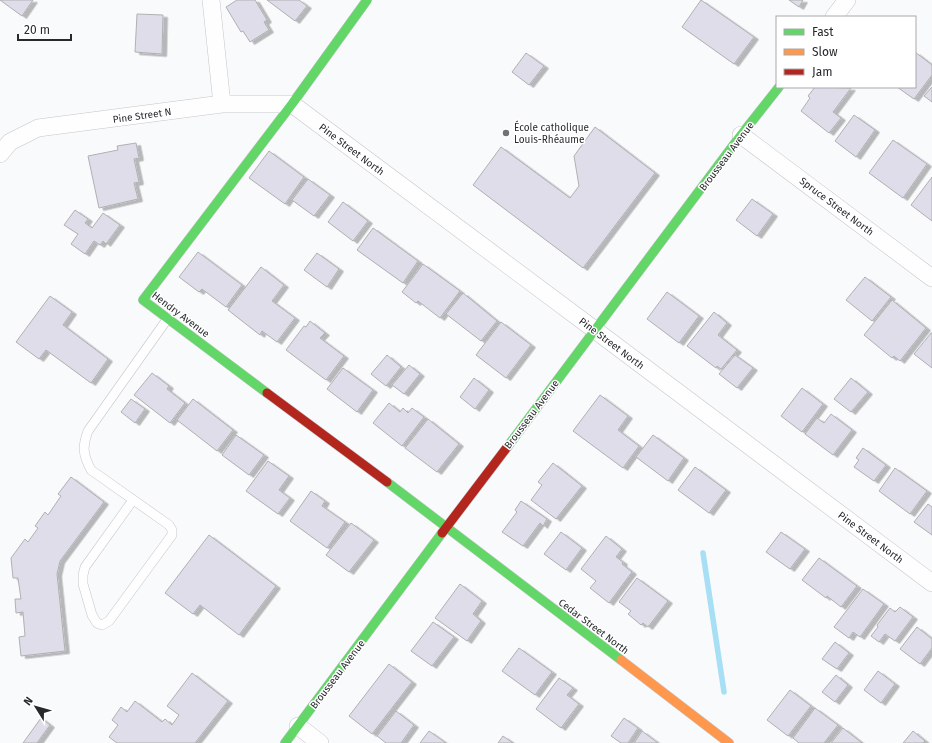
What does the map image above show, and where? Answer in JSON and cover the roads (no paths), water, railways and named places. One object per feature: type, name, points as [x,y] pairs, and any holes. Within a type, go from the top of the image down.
[{"type":"street","points":[[211,0],[222,104]]},
{"type":"street","name":"Hendry Avenue","points":[[366,0],[292,104],[143,300],[447,527]]},
{"type":"street","points":[[835,16],[847,0]]},
{"type":"street","name":"Brousseau Avenue","points":[[285,743],[741,135],[778,88]]},
{"type":"street","name":"Pine Street N","points":[[0,154],[10,142],[38,128],[222,104],[292,104]]},
{"type":"street","name":"Pine Street North","points":[[292,104],[932,583]]},
{"type":"street","name":"Spruce Street North","points":[[741,135],[932,278]]},
{"type":"street","name":"Cedar Street North","points":[[447,527],[729,743]]},
{"type":"street","points":[[298,726],[320,743]]},
{"type":"lane","points":[[133,500],[85,567],[82,584],[96,624],[102,625],[109,621],[172,535],[172,530],[169,525],[91,470],[86,461],[84,450],[85,439],[88,431],[168,318]]},
{"type":"waterway","points":[[703,553],[724,692]]},
{"type":"place","name":"École catholique Louis-Rhéaume","points":[[506,133]]}]
